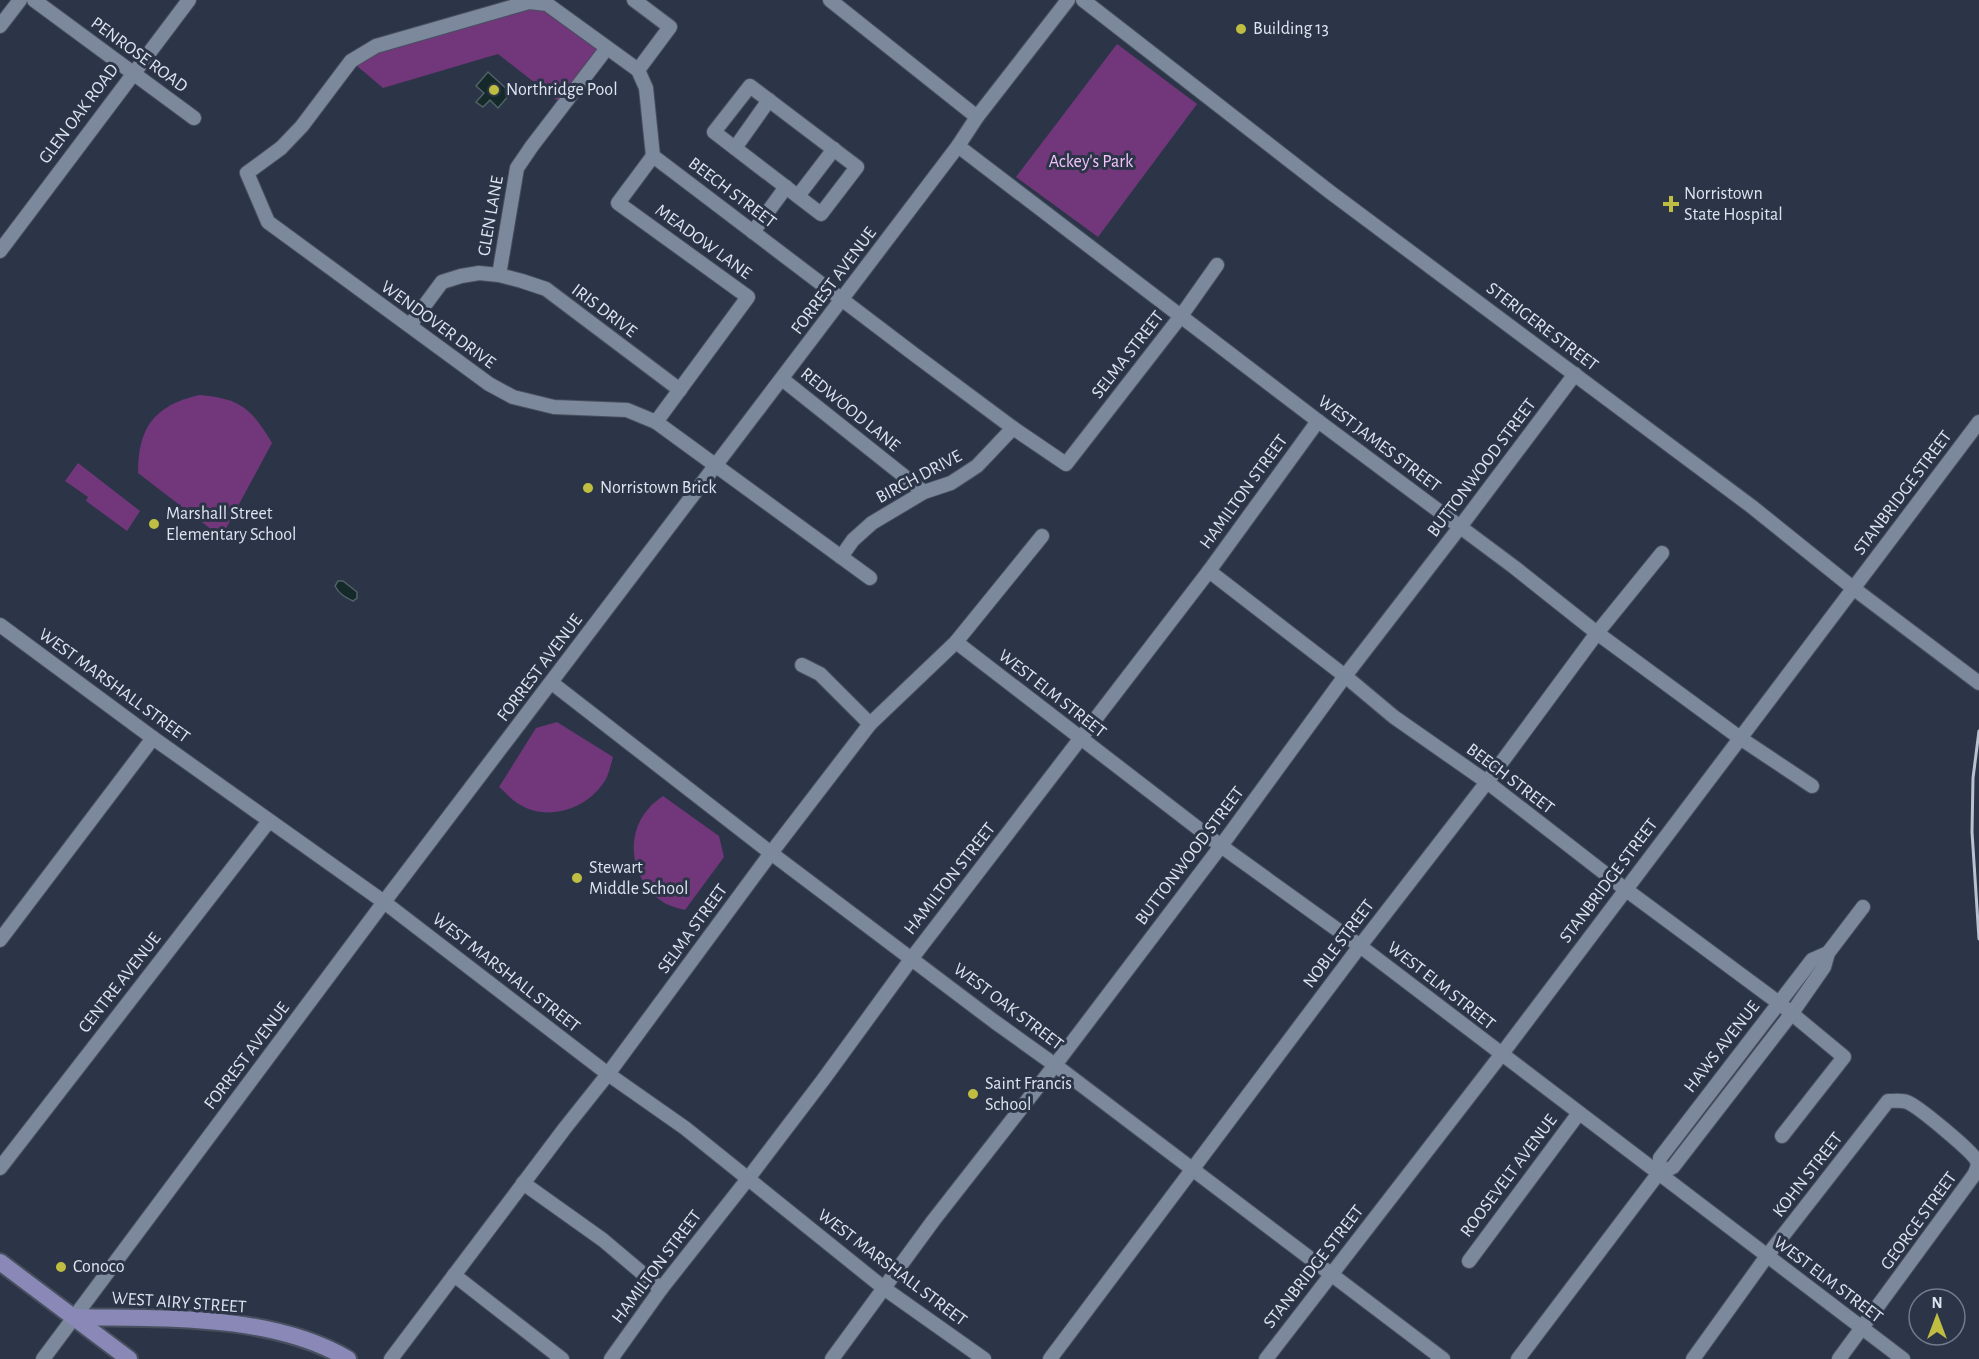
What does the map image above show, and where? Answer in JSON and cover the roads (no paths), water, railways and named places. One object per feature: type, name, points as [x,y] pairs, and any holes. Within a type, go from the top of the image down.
[{"type":"main road","points":[[0,1262],[129,1359]]},
{"type":"main road","name":"WEST AIRY STREET","points":[[74,1317],[166,1319],[235,1324],[299,1339],[348,1359]]},
{"type":"street","points":[[0,27],[20,0]]},
{"type":"street","name":"PENROSE ROAD","points":[[34,0],[194,118]]},
{"type":"street","name":"GLEN OAK ROAD","points":[[0,250],[189,0]]},
{"type":"street","points":[[634,0],[670,27],[638,70]]},
{"type":"street","points":[[831,0],[977,117]]},
{"type":"street","name":"FORREST AVENUE","points":[[42,1359],[384,902],[843,299],[958,146],[977,117],[1068,0]]},
{"type":"street","name":"STERIGERE STREET","points":[[1083,0],[1330,192],[1751,506],[1853,588],[1979,683]]},
{"type":"street","points":[[496,5],[529,2],[547,4],[638,70],[646,88],[653,156]]},
{"type":"street","name":"WENDOVER DRIVE","points":[[496,5],[376,46],[351,61],[302,126],[281,148],[247,173],[268,222],[489,384],[513,397],[554,407],[627,410],[656,422],[717,465]]},
{"type":"street","name":"GLEN LANE","points":[[499,275],[518,168],[532,146],[607,48]]},
{"type":"street","points":[[750,86],[857,167],[821,214],[735,148],[714,132],[750,86]]},
{"type":"street","points":[[735,148],[769,100]]},
{"type":"street","name":"WEST JAMES STREET","points":[[958,146],[1514,567],[1597,633],[1740,738],[1812,786]]},
{"type":"street","points":[[798,196],[834,149]]},
{"type":"street","name":"BEECH STREET","points":[[653,156],[1013,428],[1066,464]]},
{"type":"street","name":"MEADOW LANE","points":[[653,156],[618,203],[748,297],[656,422]]},
{"type":"street","points":[[753,232],[786,187]]},
{"type":"street","name":"SELMA STREET","points":[[1066,464],[1181,316],[1217,265]]},
{"type":"street","name":"IRIS DRIVE","points":[[410,325],[442,282],[479,273],[499,275],[546,289],[680,390]]},
{"type":"street","name":"BUTTONWOOD STREET","points":[[832,1359],[933,1221],[1221,846],[1345,676],[1575,374]]},
{"type":"street","name":"REDWOOD LANE","points":[[782,379],[924,492]]},
{"type":"street","name":"HAMILTON STREET","points":[[611,1359],[661,1289],[823,1080],[912,958],[1209,572],[1318,420]]},
{"type":"street","name":"STANBRIDGE STREET","points":[[1266,1359],[1501,1054],[1979,422]]},
{"type":"street","name":"BIRCH DRIVE","points":[[841,557],[853,540],[872,523],[924,492],[951,483],[977,466],[1013,428]]},
{"type":"street","points":[[717,465],[870,578]]},
{"type":"street","name":"SELMA STREET","points":[[391,1359],[870,724],[956,642],[1042,536]]},
{"type":"street","name":"NOBLE STREET","points":[[1050,1359],[1360,946],[1487,782],[1597,633],[1662,553]]},
{"type":"street","name":"BEECH STREET","points":[[1209,572],[1345,676],[1394,717],[1487,782],[1625,889],[1779,1003],[1844,1057],[1782,1136]]},
{"type":"street","name":"WEST MARSHALL STREET","points":[[0,625],[153,738],[384,902],[608,1074],[685,1128],[885,1289],[984,1359]]},
{"type":"street","name":"WEST ELM STREET","points":[[956,642],[1221,846],[1360,946],[1903,1359]]},
{"type":"street","points":[[802,665],[820,674],[870,724]]},
{"type":"street","name":"WEST OAK STREET","points":[[552,683],[771,853],[1443,1359]]},
{"type":"street","points":[[0,940],[153,738]]},
{"type":"street","name":"CENTRE AVENUE","points":[[0,1168],[269,821]]},
{"type":"street","name":"HAWS AVENUE","points":[[1518,1359],[1658,1174],[1673,1167],[1792,1013],[1824,967],[1828,953],[1863,907]]},
{"type":"street","name":"HAWS AVENUE","points":[[1658,1174],[1660,1158],[1711,1091],[1812,960],[1828,953]]},
{"type":"street","points":[[1711,1091],[1724,1101]]},
{"type":"street","name":"KOHN STREET","points":[[1693,1359],[1767,1256],[1888,1101]]},
{"type":"street","name":"GEORGE STREET","points":[[1839,1359],[1978,1168],[1976,1160],[1930,1118],[1904,1101],[1888,1101]]},
{"type":"street","name":"ROOSEVELT AVENUE","points":[[1468,1261],[1579,1113]]},
{"type":"street","points":[[523,1183],[603,1240],[661,1289]]},
{"type":"street","points":[[454,1275],[562,1359]]},
{"type":"railway","points":[[1979,731],[1973,778],[1972,832],[1979,939]]},
{"type":"place","name":"Building 13","points":[[1241,29]]},
{"type":"place","name":"Northridge Pool","points":[[494,90]]},
{"type":"place","name":"Norristown State Hospital","points":[[1671,204]]},
{"type":"place","name":"Norristown Brick","points":[[588,488]]},
{"type":"place","name":"Marshall Street Elementary School","points":[[154,524]]},
{"type":"place","name":"Stewart Middle School","points":[[577,878]]},
{"type":"place","name":"Saint Francis School","points":[[973,1094]]},
{"type":"place","name":"Conoco","points":[[61,1267]]},
{"type":"park label","name":"Ackey's Park","points":[[1091,162]]}]
